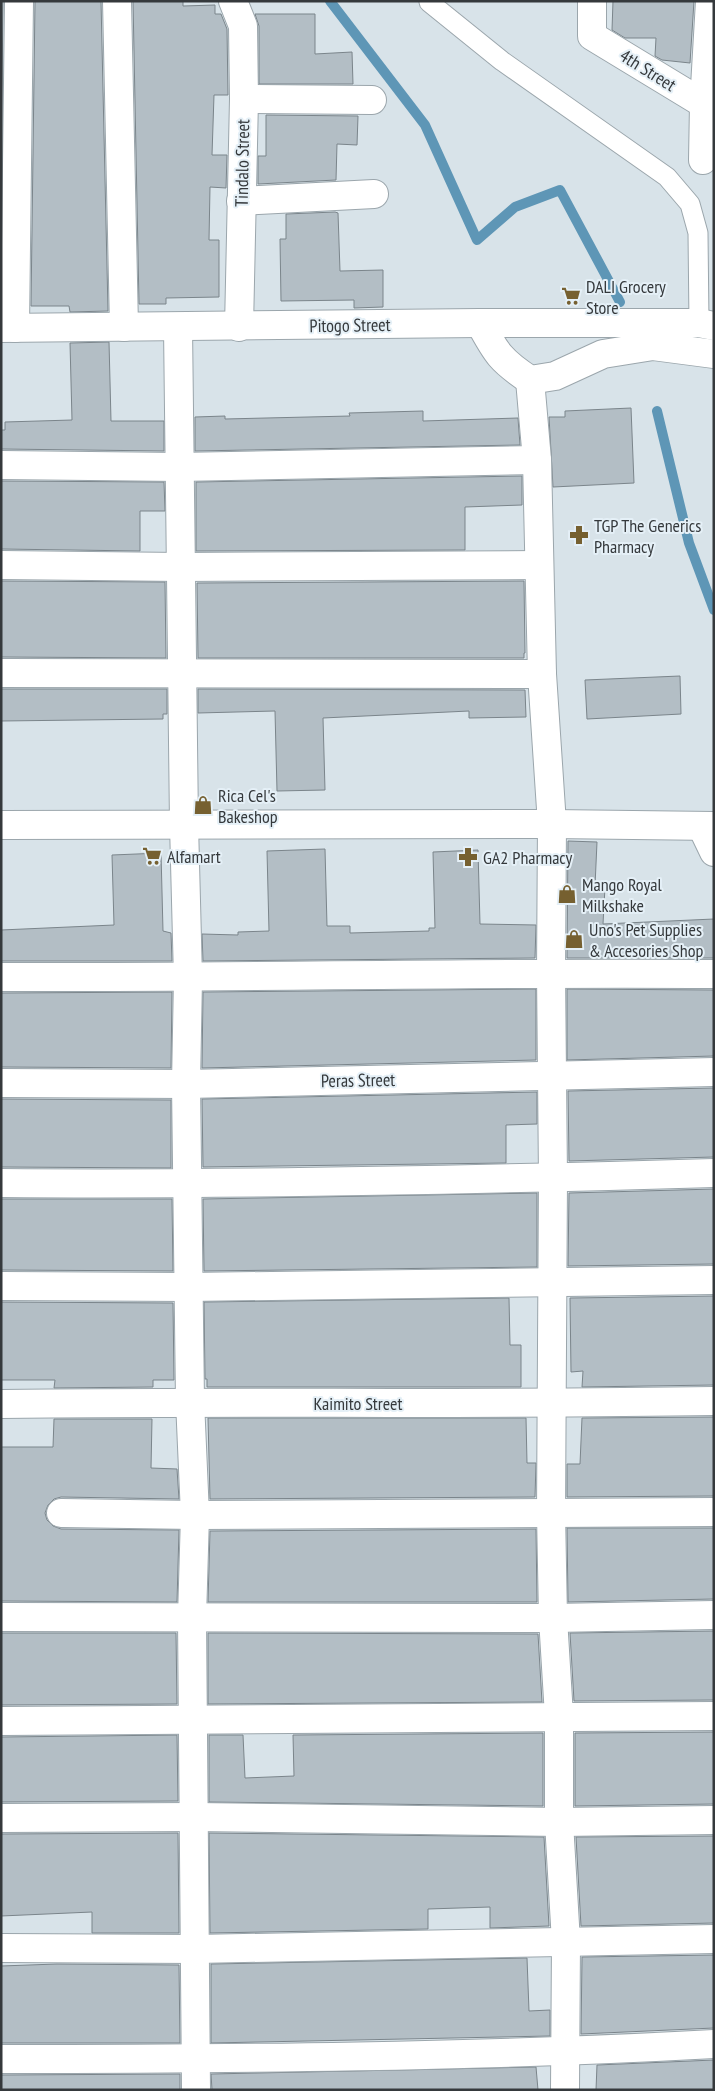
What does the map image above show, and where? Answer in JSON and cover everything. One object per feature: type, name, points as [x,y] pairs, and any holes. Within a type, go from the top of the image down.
[{"type":"street","points":[[8,328],[19,1]]},
{"type":"street","points":[[117,1],[124,327]]},
{"type":"street","name":"Tindalo Street","points":[[234,1],[243,26],[244,99],[239,326]]},
{"type":"street","name":"4th Street","points":[[592,1],[592,36],[704,104]]},
{"type":"street","points":[[703,160],[710,1]]},
{"type":"street","points":[[244,99],[372,100]]},
{"type":"street","points":[[241,202],[374,194]]},
{"type":"street","points":[[480,323],[495,351],[508,365],[530,380],[555,376],[602,354],[652,346],[714,354]]},
{"type":"street","name":"Pitogo Street","points":[[8,328],[480,323],[706,324]]},
{"type":"street","points":[[178,327],[184,824],[188,978],[186,1084],[188,1286],[190,1401],[195,1515],[192,1618],[196,2090]]},
{"type":"street","points":[[530,380],[537,460],[542,674],[552,824],[553,1404],[551,1513],[553,1618],[559,1716],[559,1822],[566,1942],[565,2090]]},
{"type":"street","points":[[1,465],[179,466],[537,460]]},
{"type":"street","points":[[1,566],[539,565]]},
{"type":"street","points":[[1,673],[542,674]]},
{"type":"street","points":[[1,825],[552,824],[708,827],[714,852]]},
{"type":"street","points":[[1,977],[188,978],[551,972],[714,974]]},
{"type":"street","name":"Peras Street","points":[[1,1083],[186,1084],[714,1072]]},
{"type":"street","points":[[1,1182],[188,1184],[553,1178],[714,1173]]},
{"type":"street","points":[[1,1286],[188,1286],[714,1280]]},
{"type":"street","name":"Kaimito Street","points":[[1,1404],[190,1401],[553,1404],[714,1401]]},
{"type":"street","points":[[61,1513],[195,1515],[714,1512]]},
{"type":"street","points":[[1,1618],[553,1618],[714,1615]]},
{"type":"street","points":[[1,1721],[714,1716]]},
{"type":"street","points":[[1,1818],[194,1817],[559,1822],[714,1820]]},
{"type":"street","points":[[1,1948],[196,1949],[714,1940]]},
{"type":"street","points":[[1,2060],[197,2059],[565,2052],[714,2044]]},
{"type":"lane","points":[[429,2],[502,61],[667,177],[690,204],[698,233],[706,324]]},
{"type":"building","points":[[1,1],[3,1],[1,175]]},
{"type":"building","points":[[35,1],[101,1],[108,311],[70,312],[69,306],[31,306]]},
{"type":"building","points":[[133,1],[183,1],[183,6],[215,5],[215,14],[221,14],[227,29],[228,95],[214,95],[212,155],[227,155],[226,188],[210,187],[209,240],[219,240],[219,297],[166,298],[166,304],[139,304]]},
{"type":"building","points":[[613,1],[694,1],[690,63],[662,60],[655,56],[656,38],[625,38],[612,30]]},
{"type":"building","points":[[255,14],[315,14],[315,54],[352,52],[353,84],[259,84],[259,26]]},
{"type":"building","points":[[266,115],[358,116],[357,145],[337,144],[336,180],[258,184],[258,156],[266,156]]},
{"type":"building","points":[[338,213],[340,271],[383,270],[383,307],[354,308],[354,300],[281,301],[280,239],[286,239],[286,214]]},
{"type":"building","points":[[109,342],[111,421],[164,421],[164,451],[1,449],[1,430],[5,430],[5,422],[72,420],[70,343]]},
{"type":"building","points":[[631,408],[634,483],[553,487],[549,417],[565,417],[565,411]]},
{"type":"building","points":[[423,411],[423,421],[518,418],[520,445],[195,451],[195,417],[225,416],[225,419],[350,416],[349,413]]},
{"type":"building","points":[[522,476],[522,505],[465,507],[465,550],[196,551],[196,482]]},
{"type":"building","points":[[1,481],[164,482],[165,511],[140,511],[140,551],[1,549]]},
{"type":"building","points":[[1,581],[165,582],[166,658],[1,657]]},
{"type":"building","points":[[524,581],[524,658],[198,658],[197,583]]},
{"type":"building","points":[[680,676],[681,714],[587,719],[585,680]]},
{"type":"building","points":[[1,689],[167,689],[167,714],[163,714],[163,719],[1,721]]},
{"type":"building","points":[[198,689],[525,690],[526,717],[469,718],[469,711],[323,718],[325,790],[277,791],[275,711],[198,713]]},
{"type":"building","points":[[568,841],[597,842],[595,886],[605,887],[603,924],[714,919],[714,958],[567,958]]},
{"type":"building","points":[[325,849],[327,926],[350,926],[350,933],[429,931],[429,928],[435,928],[433,852],[478,850],[480,924],[536,925],[535,958],[203,961],[202,934],[238,935],[238,932],[269,931],[267,851]]},
{"type":"building","points":[[161,853],[163,931],[171,933],[172,961],[1,961],[1,930],[114,925],[112,855]]},
{"type":"building","points":[[536,989],[536,1060],[202,1068],[203,992]]},
{"type":"building","points":[[567,989],[714,990],[714,1056],[567,1060]]},
{"type":"building","points":[[172,992],[171,1068],[1,1067],[1,993]]},
{"type":"building","points":[[714,1088],[714,1157],[569,1161],[568,1091]]},
{"type":"building","points":[[537,1092],[537,1124],[506,1125],[506,1163],[203,1167],[202,1099]]},
{"type":"building","points":[[1,1099],[171,1100],[171,1168],[1,1167]]},
{"type":"building","points":[[714,1189],[714,1264],[568,1266],[569,1193]]},
{"type":"building","points":[[537,1193],[537,1267],[204,1271],[203,1199]]},
{"type":"building","points":[[1,1199],[172,1199],[173,1271],[1,1270]]},
{"type":"building","points":[[714,1296],[714,1385],[582,1387],[583,1371],[571,1372],[570,1298]]},
{"type":"building","points":[[509,1298],[510,1345],[521,1345],[521,1387],[207,1387],[207,1379],[205,1379],[204,1302]]},
{"type":"building","points":[[1,1302],[173,1303],[174,1380],[153,1380],[153,1387],[54,1388],[55,1380],[1,1380]]},
{"type":"building","points":[[714,1417],[714,1496],[567,1497],[567,1464],[580,1464],[582,1418]]},
{"type":"building","points":[[208,1418],[526,1418],[527,1463],[536,1463],[535,1497],[210,1499]]},
{"type":"building","points":[[54,1419],[152,1419],[151,1468],[177,1469],[179,1499],[61,1497],[54,1499],[48,1505],[45,1513],[47,1520],[53,1526],[61,1529],[179,1530],[177,1602],[1,1601],[1,1447],[53,1447]]},
{"type":"building","points":[[567,1528],[714,1528],[714,1599],[568,1602]]},
{"type":"building","points":[[536,1529],[537,1602],[208,1602],[210,1531]]},
{"type":"building","points":[[714,1631],[714,1700],[574,1701],[570,1633]]},
{"type":"building","points":[[1,1633],[176,1633],[177,1704],[1,1705]]},
{"type":"building","points":[[208,1633],[538,1634],[542,1702],[208,1704]]},
{"type":"building","points":[[714,1732],[714,1804],[575,1806],[575,1733]]},
{"type":"building","points":[[543,1733],[543,1806],[209,1802],[209,1735],[243,1735],[245,1778],[294,1776],[293,1735]]},
{"type":"building","points":[[177,1735],[178,1801],[1,1802],[1,1737]]},
{"type":"building","points":[[178,1833],[179,1933],[92,1933],[92,1912],[1,1916],[1,1834]]},
{"type":"building","points":[[209,1833],[544,1837],[549,1926],[490,1928],[490,1907],[428,1909],[428,1929],[210,1933]]},
{"type":"building","points":[[714,1836],[714,1923],[581,1926],[576,1837]]},
{"type":"building","points":[[714,1955],[714,2028],[581,2034],[582,1957]]},
{"type":"building","points":[[527,1958],[529,2011],[550,2010],[550,2036],[211,2043],[211,1964]]},
{"type":"building","points":[[57,1964],[179,1965],[180,2043],[1,2043],[1,1966]]},
{"type":"building","points":[[714,2060],[714,2090],[596,2090],[597,2065]]},
{"type":"building","points":[[536,2067],[538,2090],[212,2090],[211,2074]]},
{"type":"building","points":[[180,2074],[180,2090],[1,2090],[1,2075]]},
{"type":"waterway","points":[[330,1],[425,125],[477,240],[515,207],[560,190],[620,302]]},
{"type":"waterway","points":[[657,411],[689,543],[714,610]]},
{"type":"place","name":"DALI Grocery Store","points":[[571,296]]},
{"type":"place","name":"TGP The Generics Pharmacy","points":[[579,535]]},
{"type":"place","name":"Rica Cel's Bakeshop","points":[[203,805]]},
{"type":"place","name":"Alfamart","points":[[152,856]]},
{"type":"place","name":"GA2 Pharmacy","points":[[468,857]]},
{"type":"place","name":"Mango Royal Milkshake","points":[[567,894]]},
{"type":"place","name":"Uno's Pet Supplies & Accesories Shop","points":[[574,939]]}]
